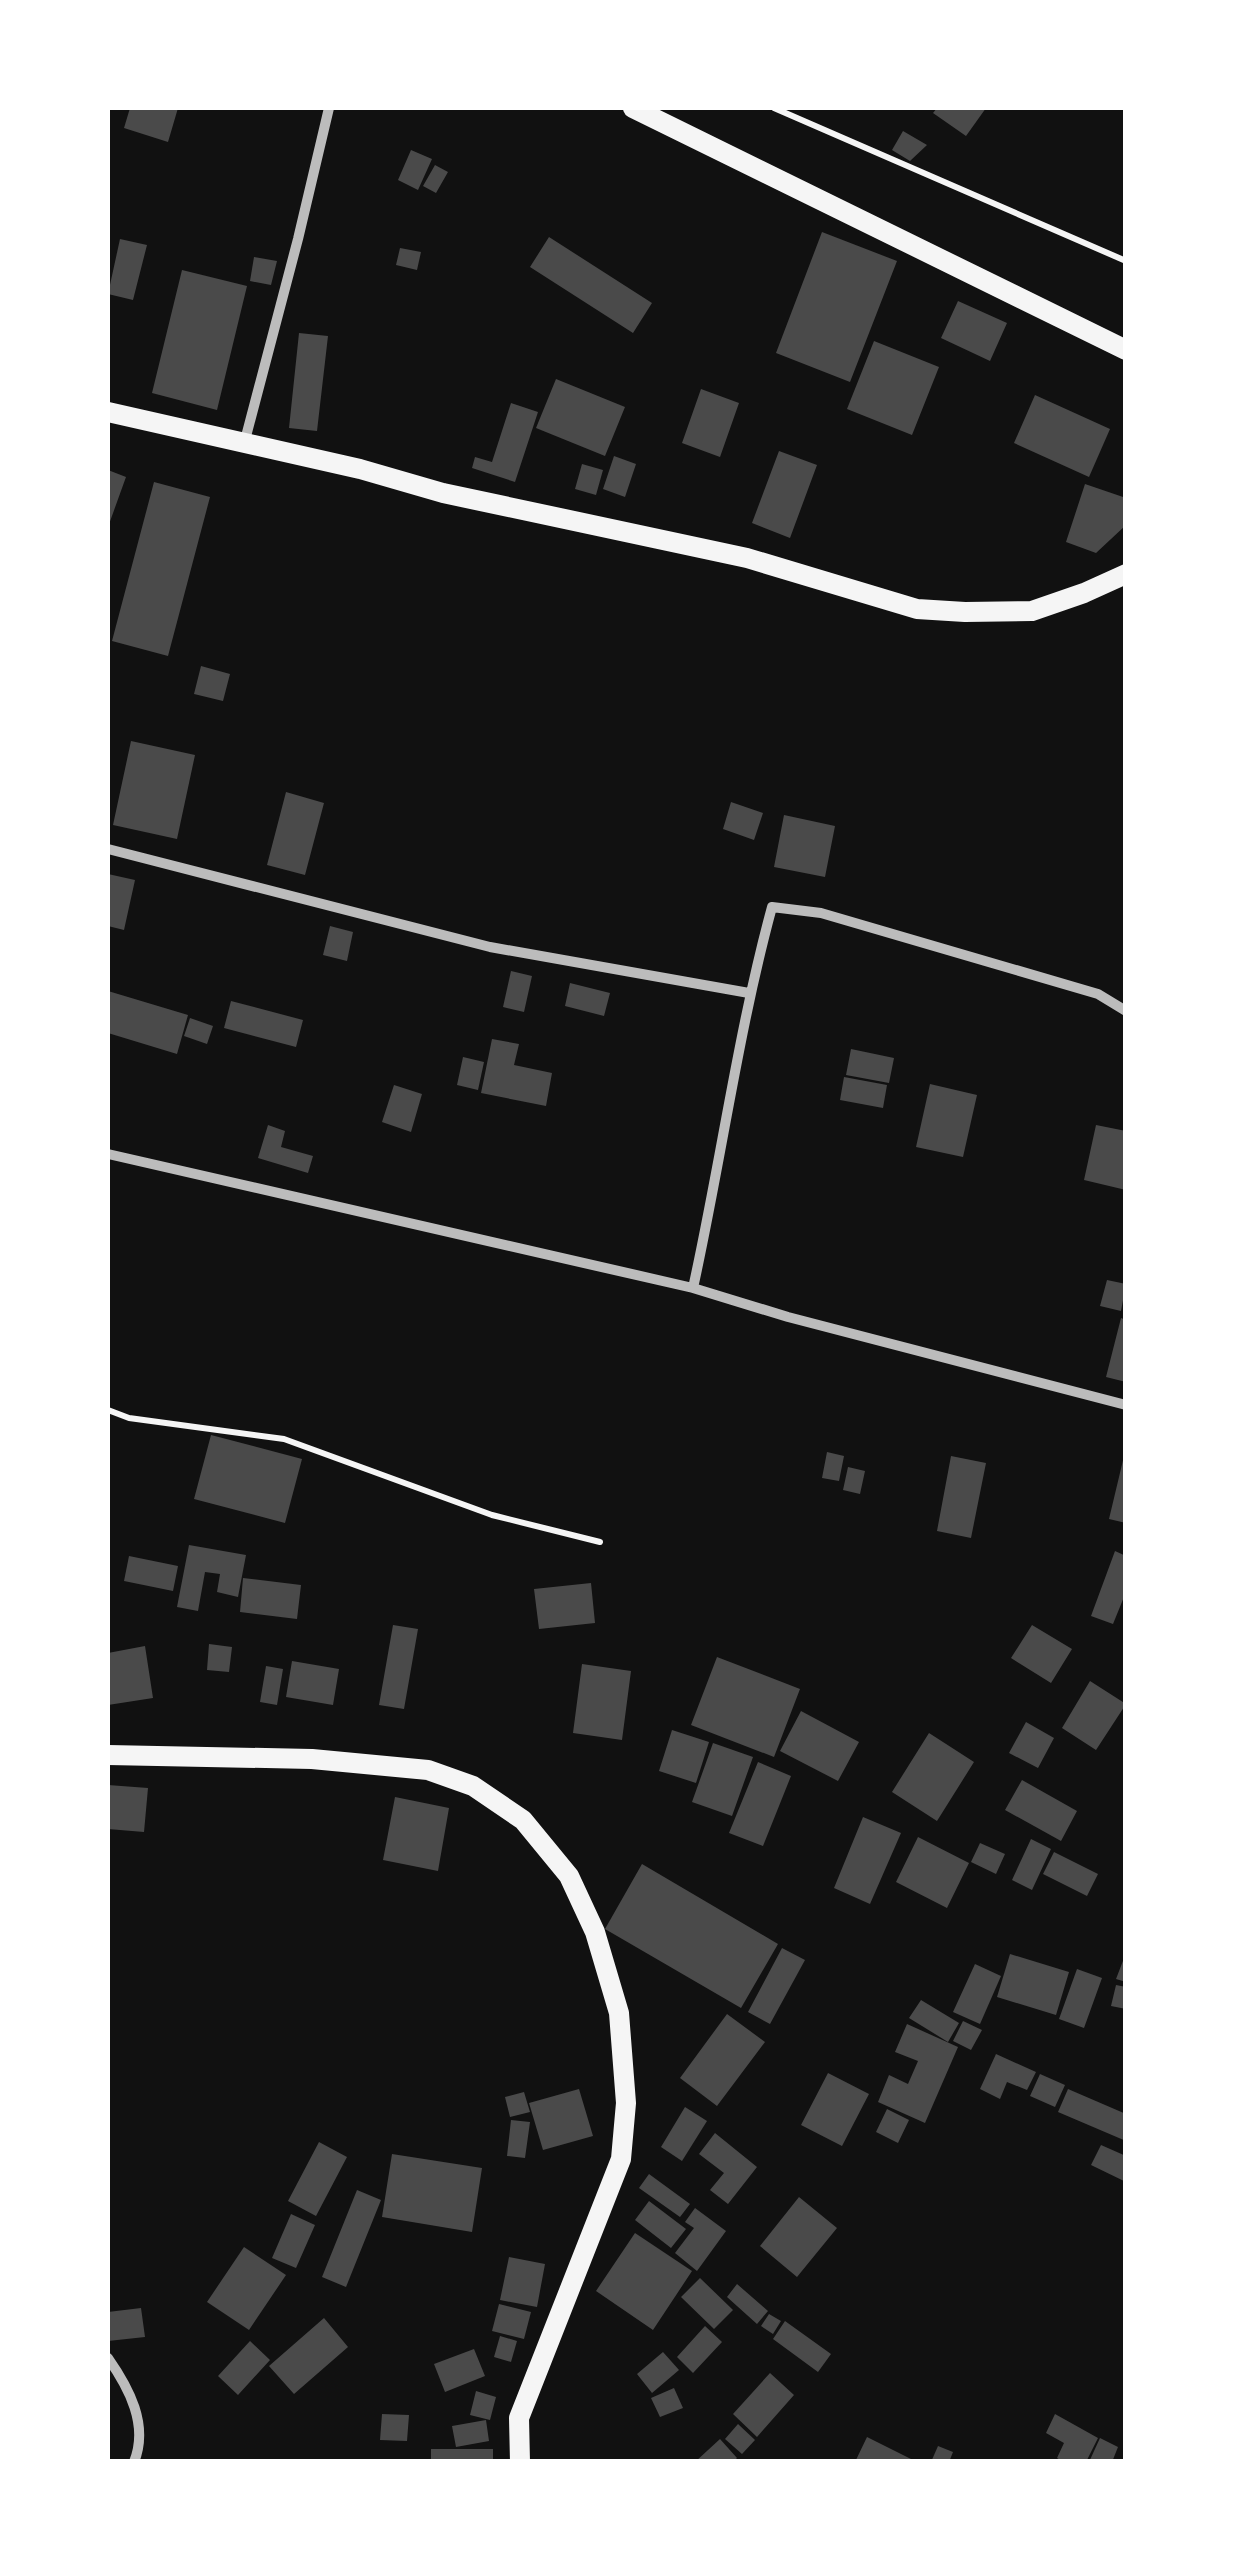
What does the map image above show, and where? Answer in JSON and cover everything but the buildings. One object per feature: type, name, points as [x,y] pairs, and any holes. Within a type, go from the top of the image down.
[{"type":"main road","points":[[633,108],[1126,350]]},
{"type":"main road","points":[[108,412],[482,501],[747,558],[917,608],[1032,611],[1126,574]]},
{"type":"main road","points":[[108,1756],[312,1758],[428,1770],[473,1786],[523,1820],[569,1876],[595,1932],[618,2014],[626,2103],[620,2159],[519,2418],[520,2462]]},
{"type":"street","points":[[244,445],[329,108]]},
{"type":"street","points":[[108,849],[490,948],[748,992]]},
{"type":"street","points":[[694,1288],[720,1167],[748,992],[772,907],[820,914],[1098,994],[1126,1011]]},
{"type":"street","points":[[108,1154],[694,1288],[788,1317],[1126,1404]]},
{"type":"street","points":[[108,2358],[121,2376],[138,2417],[140,2447],[134,2462]]},
{"type":"path","points":[[774,108],[1126,261]]},
{"type":"path","points":[[108,1410],[130,1418],[284,1439],[492,1515],[600,1542]]}]
